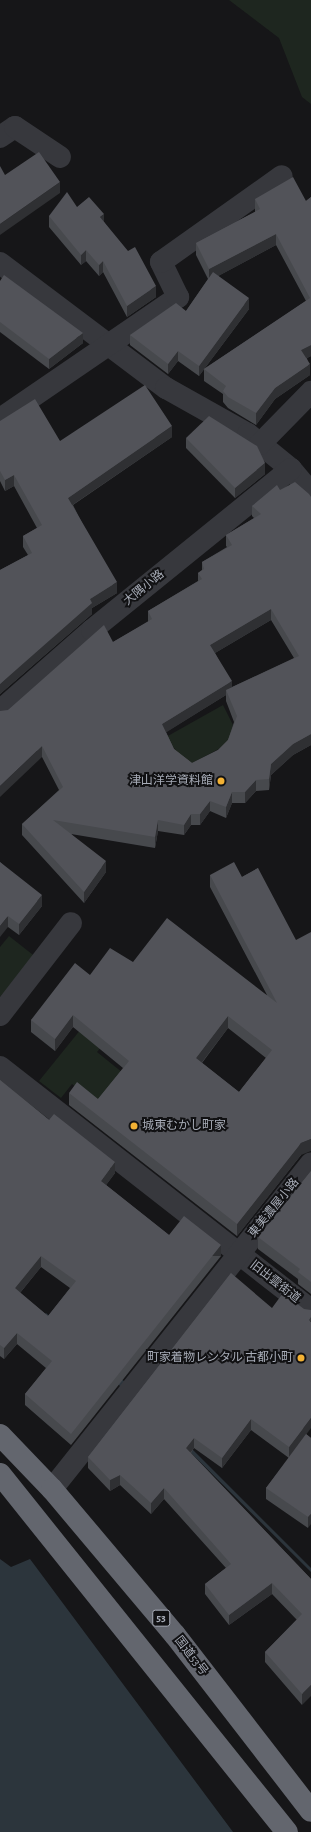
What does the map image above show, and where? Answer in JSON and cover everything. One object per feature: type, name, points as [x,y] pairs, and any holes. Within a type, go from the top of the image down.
[{"type":"highway","name":"国道53号","points":[[0,1435],[52,1489],[175,1635],[311,1811]]},
{"type":"highway","points":[[0,1474],[287,1832]]},
{"type":"street","points":[[0,137],[15,128],[60,157]]},
{"type":"street","points":[[0,420],[108,343],[178,297],[161,262],[282,176]]},
{"type":"street","points":[[0,263],[166,388],[260,444],[291,469],[311,493]]},
{"type":"street","points":[[260,444],[311,392]]},
{"type":"street","name":"大隅小路","points":[[0,711],[92,630],[291,469]]},
{"type":"street","points":[[0,1015],[71,923]]},
{"type":"street","name":"旧出雲街道","points":[[0,1067],[311,1310]]},
{"type":"street","name":"東美濃屋小路","points":[[52,1489],[128,1390],[239,1254],[311,1162]]},
{"type":"shaded area","points":[[229,0],[311,0],[311,104],[302,97],[279,38]]},
{"type":"shaded area","points":[[223,705],[233,725],[228,744],[187,766],[166,737]]},
{"type":"shaded area","points":[[9,936],[37,958],[0,997],[0,947]]},
{"type":"shaded area","points":[[102,1003],[124,1020],[97,1052],[123,1073],[97,1104],[72,1084],[61,1098],[39,1081]]},
{"type":"shaded area","points":[[46,1313],[125,1382],[311,1568],[311,1572],[180,1442],[44,1315]]},
{"type":"shaded area","points":[[0,1559],[11,1567],[30,1559],[233,1832],[0,1832]]},
{"type":"building","points":[[39,152],[60,182],[0,224],[0,166],[5,175]]},
{"type":"building","points":[[293,177],[306,201],[311,197],[311,345],[301,350],[310,364],[275,388],[256,413],[228,397],[223,391],[226,386],[204,369],[310,298],[276,234],[209,269],[196,243],[260,209],[255,199]]},
{"type":"building","points":[[67,192],[77,207],[89,197],[104,214],[100,217],[128,251],[135,247],[156,286],[127,306],[103,261],[99,265],[86,250],[81,255],[49,216]]},
{"type":"building","points":[[213,272],[249,298],[199,366],[178,351],[168,364],[130,335],[176,303],[186,311]]},
{"type":"building","points":[[4,275],[83,333],[49,359],[0,322],[0,281]]},
{"type":"building","points":[[145,385],[172,426],[68,498],[117,582],[90,599],[92,603],[0,684],[0,570],[32,553],[23,536],[42,525],[14,475],[5,480],[0,471],[0,421],[35,399],[60,441]]},
{"type":"building","points":[[209,416],[257,446],[265,463],[235,488],[186,438]]},
{"type":"building","points":[[295,482],[311,497],[311,734],[293,744],[271,764],[269,779],[256,780],[245,792],[232,792],[226,807],[210,801],[200,814],[191,814],[184,825],[158,820],[155,837],[53,820],[106,861],[84,892],[22,824],[63,787],[42,746],[0,786],[0,711],[8,710],[104,625],[113,642],[152,619],[148,611],[202,579],[198,573],[204,569],[202,562],[232,545],[226,535],[261,514],[252,506],[277,485],[280,490]],"holes":[[[271,609],[299,656],[226,690],[237,716],[228,740],[218,750],[192,763],[174,749],[162,724],[232,681],[210,645]]]},
{"type":"building","points":[[0,862],[42,895],[19,924],[8,916],[0,926]]},
{"type":"building","points":[[234,862],[242,877],[258,868],[296,940],[311,932],[311,1139],[301,1143],[237,1224],[69,1093],[77,1082],[98,1099],[129,1061],[73,1015],[55,1039],[31,1020],[75,963],[90,975],[110,948],[133,962],[167,918],[277,1003],[210,875]],"holes":[[[228,1016],[272,1050],[239,1092],[196,1058]]]},
{"type":"building","points":[[0,1080],[49,1120],[54,1114],[115,1162],[101,1181],[169,1235],[184,1216],[221,1245],[71,1434],[25,1394],[52,1361],[17,1333],[4,1348],[0,1345]],"holes":[[[41,1256],[76,1281],[48,1316],[15,1288]]]},
{"type":"building","points":[[311,1171],[311,1282],[298,1272],[300,1269],[258,1237]]},
{"type":"building","points":[[231,1273],[272,1308],[283,1293],[304,1309],[311,1310],[311,1317],[309,1320],[311,1322],[311,1418],[289,1447],[251,1419],[222,1458],[194,1438],[186,1448],[311,1579],[311,1685],[302,1694],[265,1652],[302,1614],[272,1583],[229,1615],[205,1584],[231,1564],[164,1488],[151,1503],[120,1475],[110,1480],[88,1457]]},
{"type":"building","points":[[306,1434],[311,1438],[311,1514],[308,1517],[266,1488]]},
{"type":"place","name":"津山洋学資料館","points":[[221,781]]},
{"type":"place","name":"城東むかし町家","points":[[134,1126]]},
{"type":"place","name":"町家着物レンタル 古都小町","points":[[301,1358]]}]
